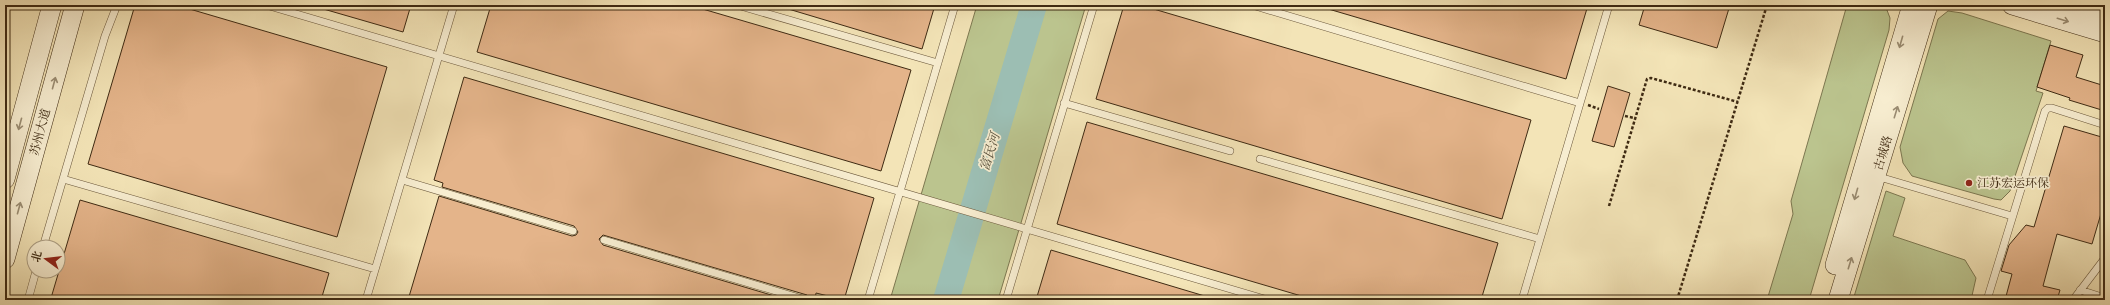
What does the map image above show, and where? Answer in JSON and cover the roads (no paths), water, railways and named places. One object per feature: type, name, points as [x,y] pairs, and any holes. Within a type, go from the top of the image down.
[{"type":"main road","name":"苏州大道","points":[[5,179],[52,5]]},
{"type":"main road","name":"苏州大道","points":[[5,259],[75,5]]},
{"type":"main road","name":"古城路","points":[[1838,300],[1912,5]]},
{"type":"main road","name":"古城路","points":[[1825,300],[1928,5]]},
{"type":"main road","points":[[2012,5],[2105,33]]},
{"type":"main road","points":[[2068,5],[2105,17]]},
{"type":"lane","points":[[45,239],[106,36],[117,5]]},
{"type":"lane","points":[[266,5],[1268,300]]},
{"type":"lane","points":[[366,300],[454,5]]},
{"type":"lane","points":[[737,5],[938,63]]},
{"type":"lane","points":[[868,300],[955,5]]},
{"type":"lane","points":[[1006,300],[1094,5]]},
{"type":"lane","points":[[1252,5],[1580,103]]},
{"type":"lane","points":[[1522,300],[1609,5]]},
{"type":"lane","points":[[1064,104],[1230,151]]},
{"type":"lane","points":[[1987,300],[2045,111],[2048,108],[2052,108],[2105,125]]},
{"type":"lane","points":[[1260,159],[1540,239]]},
{"type":"lane","points":[[1869,174],[2012,216]]},
{"type":"lane","points":[[63,178],[375,269]]},
{"type":"lane","points":[[402,180],[573,231]]},
{"type":"lane","points":[[604,240],[806,300]]},
{"type":"lane","points":[[2073,300],[2105,258]]},
{"type":"lane","points":[[28,300],[34,279]]},
{"type":"lane","points":[[2080,290],[2105,298]]},
{"type":"waterway","name":"富民河","points":[[946,300],[1034,5]]},
{"type":"place","name":"江苏宏运环保","points":[[1969,183]]}]
